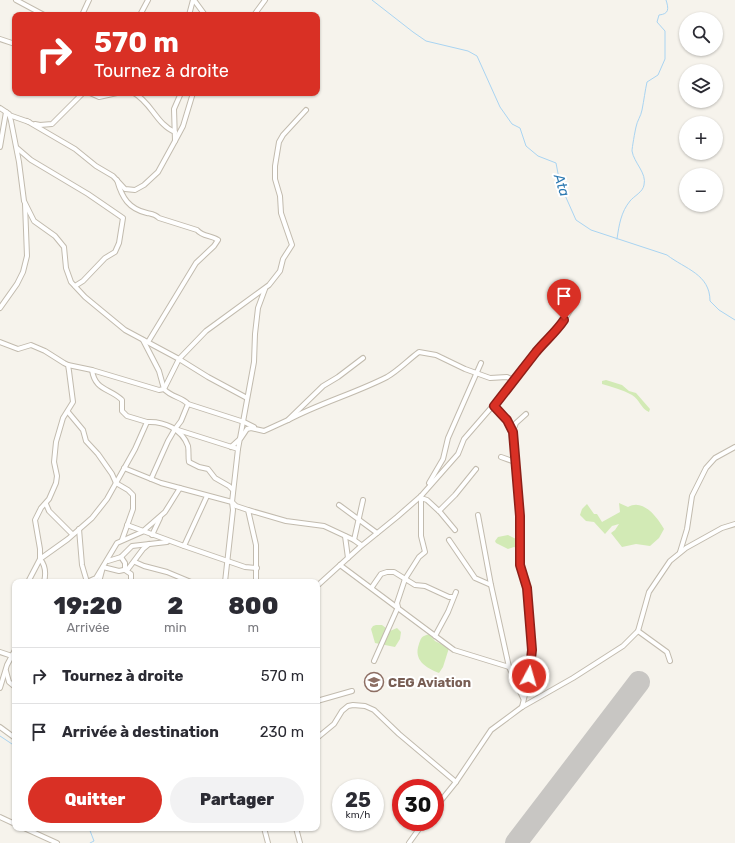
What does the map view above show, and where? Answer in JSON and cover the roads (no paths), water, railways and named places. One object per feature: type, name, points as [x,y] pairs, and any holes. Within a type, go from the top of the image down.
[{"type":"street","points":[[16,0],[38,12]]},
{"type":"street","points":[[83,12],[88,0]]},
{"type":"street","points":[[142,12],[148,0]]},
{"type":"street","points":[[190,12],[194,0]]},
{"type":"street","points":[[194,0],[203,12]]},
{"type":"street","points":[[256,12],[265,0]]},
{"type":"street","points":[[0,39],[12,43]]},
{"type":"street","points":[[0,108],[7,113],[40,125],[52,124],[80,96]]},
{"type":"street","points":[[138,96],[169,130],[175,132]]},
{"type":"street","points":[[175,141],[174,109],[180,96]]},
{"type":"street","points":[[27,121],[65,142],[117,180],[128,190],[135,190],[144,185],[158,172],[185,122],[192,96]]},
{"type":"street","points":[[164,389],[180,359],[206,331],[265,288],[274,280],[280,271],[283,259],[292,245],[281,213],[280,196],[275,179],[276,158],[279,142],[283,135],[306,110]]},
{"type":"street","points":[[0,147],[7,113]]},
{"type":"street","points":[[0,308],[17,284],[23,272],[26,256],[24,201],[17,148],[12,121],[7,113]]},
{"type":"street","points":[[17,148],[31,160],[88,194],[123,218],[119,243],[115,252],[105,258],[83,281],[75,286]]},
{"type":"street","points":[[117,180],[122,198],[135,209],[198,230],[202,235],[218,240],[214,246],[196,263],[148,342]]},
{"type":"street","points":[[24,201],[34,220],[55,236],[64,247],[66,268],[75,286],[111,319],[125,330],[180,359],[208,377],[247,398]]},
{"type":"street","points":[[225,579],[238,449],[254,362],[258,308],[265,288]]},
{"type":"street","points":[[320,583],[361,545],[421,497],[458,454],[464,439],[494,406],[536,352],[558,330],[578,298]]},
{"type":"street","points":[[142,339],[159,371],[164,389],[168,394],[186,401],[188,404],[244,422],[260,430]]},
{"type":"street","points":[[0,342],[18,349],[31,345],[38,347],[68,366],[92,370],[159,390],[164,389]]},
{"type":"street","points":[[231,447],[248,429],[267,430],[304,412],[375,383],[392,374],[419,352],[429,353],[465,370],[493,378],[504,376],[513,380]]},
{"type":"street","points":[[288,420],[323,386],[338,378],[363,358]]},
{"type":"street","points":[[374,661],[398,607],[397,604],[405,579],[419,557],[425,552],[421,536],[421,497],[437,472],[443,459],[448,438],[481,363]]},
{"type":"street","points":[[45,579],[46,571],[44,563],[40,559],[40,549],[35,520],[46,504],[56,483],[57,476],[54,466],[55,446],[63,418],[73,402],[68,366]]},
{"type":"street","points":[[92,370],[93,378],[97,384],[122,400],[122,411],[127,416],[147,422],[162,424],[238,449]]},
{"type":"street","points":[[151,479],[165,447],[181,421],[188,404]]},
{"type":"street","points":[[494,406],[507,420],[513,432]]},
{"type":"street","points":[[68,412],[83,430],[86,442],[98,454],[112,474],[116,483],[128,490],[133,495],[133,509],[122,540]]},
{"type":"street","points":[[522,707],[531,670],[532,650],[528,594],[520,565],[520,516],[513,432],[516,423],[526,414]]},
{"type":"street","points":[[30,579],[40,559],[68,539],[100,508],[116,483],[147,422]]},
{"type":"street","points":[[176,429],[182,435],[188,447],[189,462],[199,467],[208,469],[215,478],[233,490]]},
{"type":"street","points":[[680,553],[687,529],[692,496],[706,468],[715,458],[735,447]]},
{"type":"street","points":[[501,457],[515,462]]},
{"type":"street","points":[[124,468],[151,479],[232,502],[236,506],[248,510],[286,521],[324,526],[354,540],[361,545]]},
{"type":"street","points":[[439,511],[450,501],[476,469]]},
{"type":"street","points":[[94,579],[96,578],[107,561],[117,543],[142,532],[160,518],[180,488]]},
{"type":"street","points":[[184,546],[207,496]]},
{"type":"street","points":[[421,497],[427,500],[439,511],[455,530]]},
{"type":"street","points":[[354,540],[363,500]]},
{"type":"street","points":[[46,504],[49,510],[72,534]]},
{"type":"street","points":[[339,506],[377,533]]},
{"type":"street","points":[[248,510],[256,545],[256,579]]},
{"type":"street","points":[[478,515],[491,585],[509,667],[523,698]]},
{"type":"street","points":[[152,535],[160,518]]},
{"type":"street","points":[[444,797],[456,782],[491,730],[522,707],[573,678],[624,646],[638,631],[649,592],[670,561],[680,553],[722,528],[735,524]]},
{"type":"street","points":[[127,526],[169,542],[227,561],[257,568]]},
{"type":"street","points":[[79,529],[82,565],[86,579]]},
{"type":"street","points":[[345,536],[348,558]]},
{"type":"street","points":[[449,540],[475,578],[491,585]]},
{"type":"street","points":[[107,561],[121,557],[132,546],[169,542]]},
{"type":"street","points":[[103,567],[119,571],[125,570],[131,567],[139,554],[149,544]]},
{"type":"street","points":[[121,557],[125,563],[125,570]]},
{"type":"street","points":[[135,562],[184,579]]},
{"type":"street","points":[[340,565],[454,650],[509,667]]},
{"type":"street","points":[[100,579],[103,567]]},
{"type":"street","points":[[125,570],[131,574],[131,579]]},
{"type":"street","points":[[372,588],[381,574],[394,572],[415,585],[425,586],[449,597],[453,597]]},
{"type":"street","points":[[435,636],[448,612],[456,592]]},
{"type":"street","points":[[638,631],[667,652],[670,661]]},
{"type":"street","points":[[0,652],[12,656],[2,678],[0,688]]},
{"type":"street","points":[[6,671],[9,682]]},
{"type":"street","points":[[2,678],[12,684]]},
{"type":"street","points":[[320,701],[352,691]]},
{"type":"street","points":[[320,736],[334,724],[342,711],[348,706],[365,706],[374,710],[456,782]]},
{"type":"street","points":[[0,727],[12,736]]},
{"type":"street","points":[[0,817],[12,823]]},
{"type":"street","points":[[31,831],[57,843]]},
{"type":"street","points":[[265,831],[268,843]]},
{"type":"street","points":[[297,831],[300,843]]},
{"type":"street","points":[[408,843],[417,831]]},
{"type":"waterway","name":"Ata","points":[[372,0],[426,41],[468,51],[477,56],[500,107],[512,124],[520,128],[526,146],[538,156],[556,163],[560,184],[576,220],[591,230],[667,255],[701,278],[706,284],[710,301],[719,310],[735,320]]},
{"type":"waterway","points":[[617,239],[622,214],[630,201],[642,190],[644,185],[644,176],[633,155],[632,149],[642,110],[647,82],[658,75],[665,59],[665,31],[657,22],[659,15],[665,14],[667,10],[668,6],[666,0]]},
{"type":"waterway","points":[[0,736],[12,744]]},
{"type":"waterway","points":[[90,831],[94,841],[90,843]]},
{"type":"place","name":"CEG Aviation","points":[[374,682]]}]
